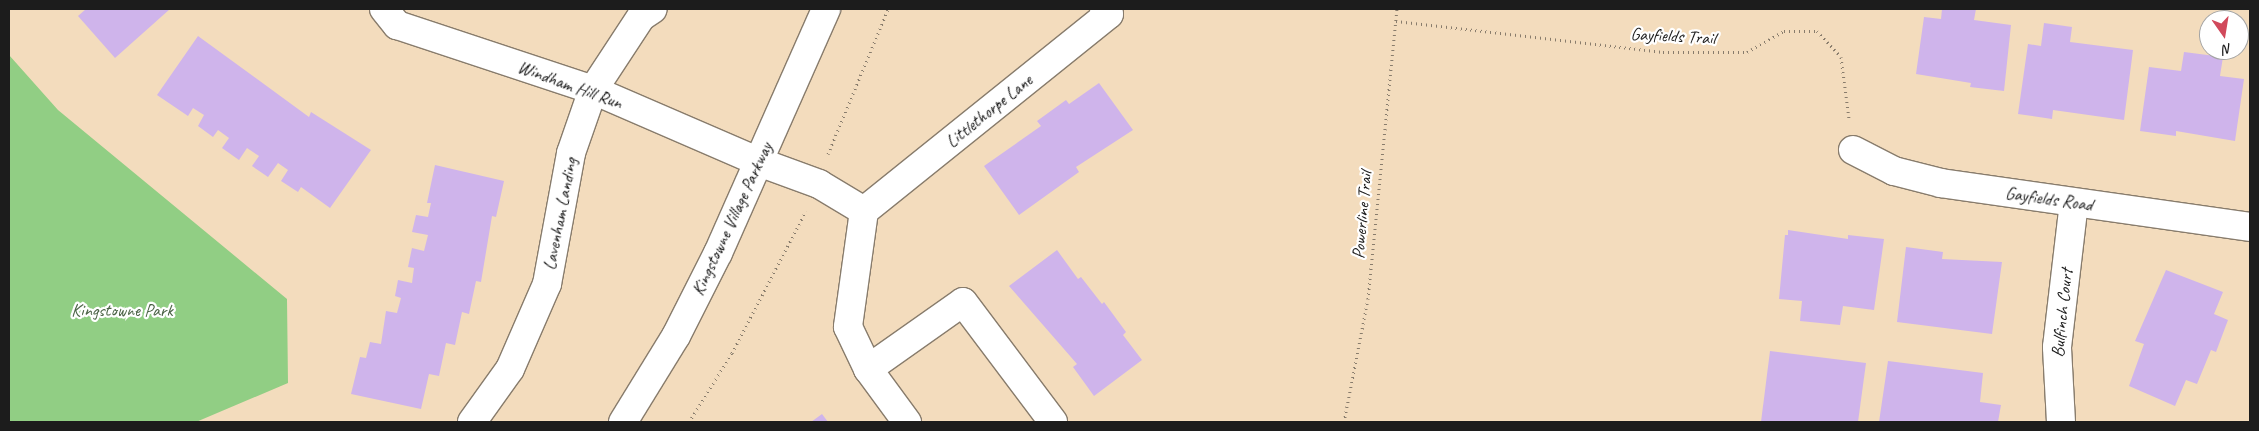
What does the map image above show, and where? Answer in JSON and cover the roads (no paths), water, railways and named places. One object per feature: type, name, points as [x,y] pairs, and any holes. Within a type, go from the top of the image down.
[{"type":"street","name":"Windham Hill Run","points":[[384,9],[396,25],[592,90],[758,162]]},
{"type":"street","name":"Lavenham Landing","points":[[472,422],[510,370],[546,284],[571,153],[592,90],[641,17],[652,9]]},
{"type":"street","name":"Kingstowne Village Parkway","points":[[623,422],[676,336],[758,162],[826,9]]},
{"type":"street","name":"Littlethorpe Lane","points":[[864,211],[1109,14],[1104,9]]},
{"type":"street","name":"Gayfields Road","points":[[1853,150],[1894,172],[1941,183],[2250,227]]},
{"type":"street","points":[[758,162],[818,184],[864,211],[848,327],[868,369],[908,422]]},
{"type":"street","name":"Bulfinch Court","points":[[2060,422],[2057,347],[2074,203]]},
{"type":"street","points":[[868,369],[963,302],[1053,422]]},
{"type":"park label","name":"Kingstowne Park","points":[[122,310]]}]
